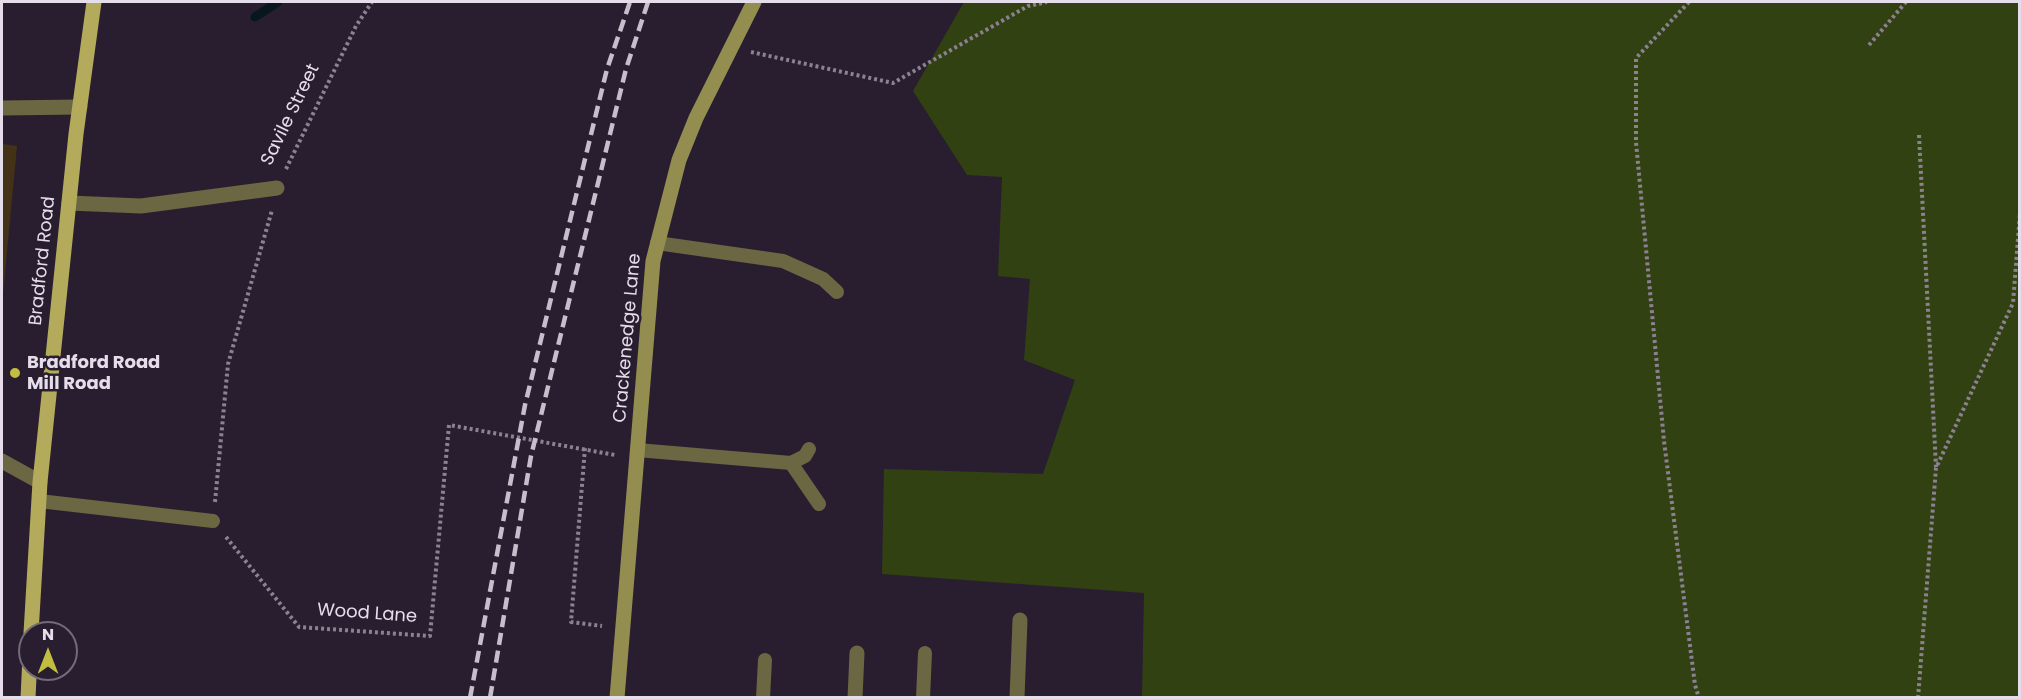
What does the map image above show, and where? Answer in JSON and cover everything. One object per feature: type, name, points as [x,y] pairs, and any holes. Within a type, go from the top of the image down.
[{"type":"main road","name":"Bradford Road","points":[[32,621],[40,482],[69,203],[94,2]]},
{"type":"main road","points":[[28,698],[29,681]]},
{"type":"street","name":"Crackenedge Lane","points":[[616,698],[647,321],[657,243],[679,160],[696,118],[754,2]]},
{"type":"street","points":[[2,108],[80,107]]},
{"type":"street","name":"Savile Street","points":[[69,203],[141,206],[277,188]]},
{"type":"street","points":[[2,461],[40,482]]},
{"type":"street","points":[[1017,698],[1020,620]]},
{"type":"street","points":[[855,698],[857,653]]},
{"type":"lane","points":[[657,243],[783,261],[823,279],[837,292]]},
{"type":"lane","points":[[637,450],[791,463],[805,456],[809,449]]},
{"type":"lane","points":[[791,463],[819,504]]},
{"type":"lane","points":[[39,501],[213,521]]},
{"type":"lane","points":[[923,698],[925,653]]},
{"type":"lane","points":[[763,698],[765,660]]},
{"type":"path","name":"Savile Street","points":[[277,188],[356,26],[372,2]]},
{"type":"path","points":[[733,48],[893,83],[1028,6],[1047,2]]},
{"type":"path","points":[[1689,2],[1636,58],[1636,142],[1664,441],[1695,685],[1699,698]]},
{"type":"path","points":[[1869,45],[1906,2]]},
{"type":"path","points":[[1918,698],[1936,468],[1919,135]]},
{"type":"path","points":[[213,521],[228,364],[277,188]]},
{"type":"path","points":[[1936,468],[2013,303],[2019,213]]},
{"type":"path","name":"Wood Lane","points":[[213,521],[299,627],[411,637],[430,636],[449,425],[617,455]]},
{"type":"path","points":[[585,448],[571,622],[623,628]]},
{"type":"green space","points":[[964,2],[2019,2],[2019,697],[1142,697],[1144,593],[882,574],[884,469],[1043,474],[1075,380],[1024,360],[1030,279],[998,276],[1002,177],[967,175],[913,91]]},
{"type":"building","points":[[2,144],[17,146],[3,294],[2,294]]},
{"type":"waterway","points":[[255,17],[278,2]]},
{"type":"railway","points":[[470,698],[525,405],[607,69],[630,2]]},
{"type":"railway","points":[[490,698],[531,456],[626,69],[648,2]]},
{"type":"place","name":"Bradford Road Mill Road","points":[[15,373]]}]
